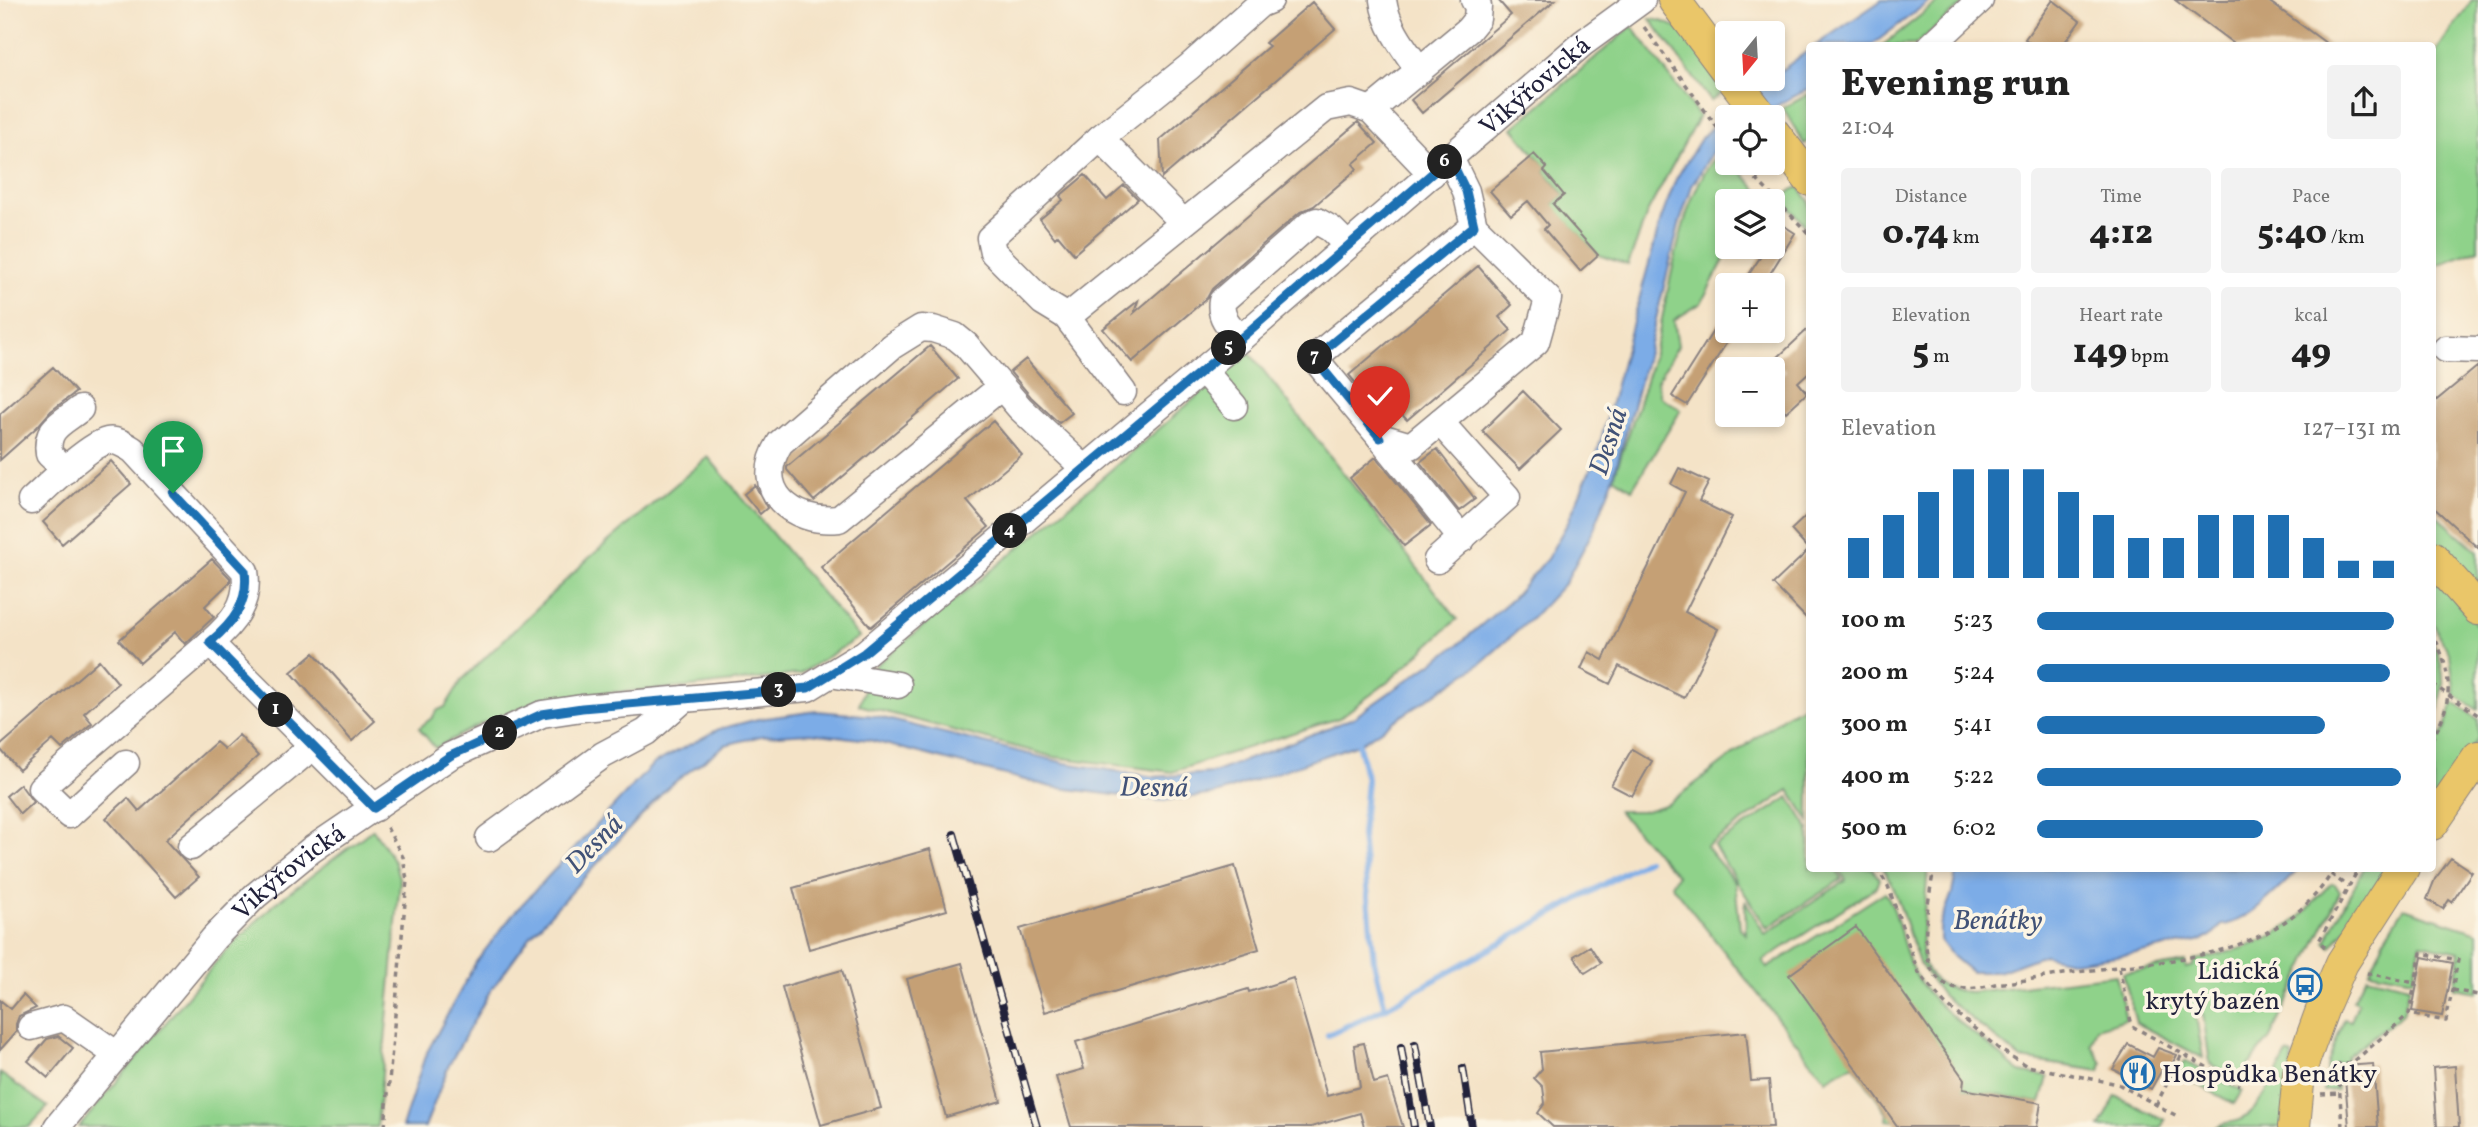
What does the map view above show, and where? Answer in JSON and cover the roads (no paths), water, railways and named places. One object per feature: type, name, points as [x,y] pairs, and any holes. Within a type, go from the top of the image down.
[{"type":"main road","points":[[1674,0],[1715,54]]},
{"type":"main road","points":[[1785,147],[1806,169]]},
{"type":"main road","points":[[2436,562],[2478,609]]},
{"type":"main road","points":[[2436,818],[2478,757]]},
{"type":"main road","points":[[2294,1127],[2299,1073],[2315,1025],[2355,968],[2401,872]]},
{"type":"street","points":[[1123,391],[1066,316],[1042,302],[993,252],[990,238],[1100,138],[1189,67],[1260,4],[1270,0]]},
{"type":"street","points":[[1383,0],[1384,11],[1403,48],[1420,71]]},
{"type":"street","points":[[1371,110],[1468,30],[1477,19],[1478,6],[1474,0]]},
{"type":"street","points":[[1935,42],[1980,0]]},
{"type":"street","name":"Vikýřovická","points":[[57,1127],[214,938],[255,896],[311,850],[450,756],[542,714],[808,688],[864,653],[1241,338],[1583,43],[1637,5]]},
{"type":"street","points":[[1066,316],[1326,108],[1351,103],[1371,110],[1441,166],[1466,191],[1474,226],[1548,299],[1536,342],[1411,446],[1380,438]]},
{"type":"street","points":[[1100,138],[1183,222]]},
{"type":"street","points":[[1241,338],[1223,318],[1220,310],[1222,301],[1310,224],[1317,221],[1331,229],[1347,245]]},
{"type":"street","points":[[1462,539],[1314,358],[1474,226]]},
{"type":"street","points":[[1001,387],[839,519],[817,520],[803,514],[782,501],[773,489],[769,467],[772,455],[780,443],[892,346],[921,328],[944,331],[966,345],[1020,408],[1085,469]]},
{"type":"street","points":[[2446,349],[2478,351]]},
{"type":"street","points":[[1203,370],[1234,406]]},
{"type":"street","points":[[66,470],[49,454],[49,439],[51,431],[80,409]]},
{"type":"street","points":[[1437,559],[1507,497],[1440,422]]},
{"type":"street","points":[[32,501],[93,448],[108,441],[121,443],[133,450],[245,571],[245,595],[234,620],[41,788],[69,816],[126,763]]},
{"type":"street","points":[[210,642],[374,808]]},
{"type":"street","points":[[830,674],[898,685]]},
{"type":"street","points":[[489,838],[603,755],[646,733],[684,699]]},
{"type":"street","points":[[191,847],[312,747]]},
{"type":"street","points":[[31,1027],[64,1018],[116,1054]]},
{"type":"water","points":[[1882,0],[1931,0],[1876,42],[1820,42]]},
{"type":"water","points":[[1806,52],[1806,90],[1781,103],[1734,105],[1753,91],[1785,91],[1785,68]]},
{"type":"water","name":"Desná","points":[[1715,124],[1715,148],[1692,186],[1679,225],[1646,360],[1612,482],[1594,529],[1565,583],[1533,617],[1480,664],[1361,743],[1216,794],[1161,801],[1052,787],[869,740],[810,733],[761,736],[725,745],[668,787],[532,934],[489,993],[449,1065],[425,1127],[402,1127],[425,1056],[476,962],[514,913],[653,764],[719,729],[758,719],[817,711],[875,716],[1065,763],[1154,777],[1213,773],[1353,718],[1459,644],[1513,598],[1547,559],[1567,524],[1597,454],[1661,219],[1676,179],[1702,137]]},
{"type":"water","name":"Benátky","points":[[1956,872],[2296,872],[2253,911],[2232,923],[2222,925],[2203,940],[2074,962],[2044,955],[1998,972],[1971,972],[1953,957],[1940,940],[1940,925],[1952,893]]},
{"type":"waterway","points":[[1357,737],[1367,780],[1362,835],[1374,961],[1385,1008]]},
{"type":"waterway","points":[[1328,1035],[1385,1008],[1647,860]]},
{"type":"railway","points":[[954,834],[1037,1127]]},
{"type":"railway","points":[[1415,1044],[1430,1127]]},
{"type":"railway","points":[[1401,1047],[1414,1127]]},
{"type":"railway","points":[[1463,1068],[1472,1127]]},
{"type":"place","name":"Lidická krytý bazén","points":[[2305,985]]},
{"type":"place","name":"Hospůdka Benátky","points":[[2138,1073]]}]
